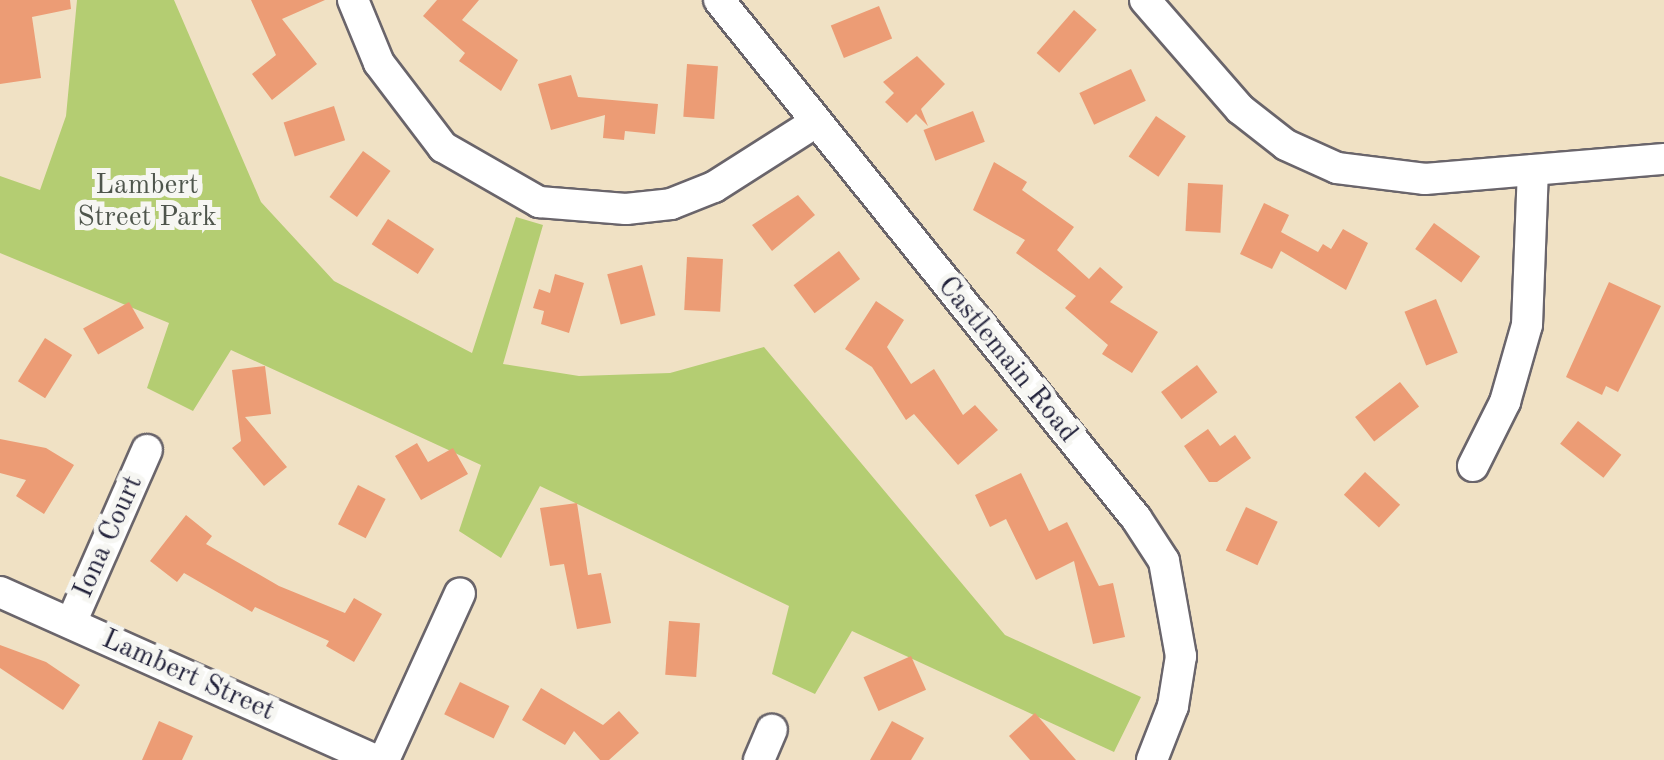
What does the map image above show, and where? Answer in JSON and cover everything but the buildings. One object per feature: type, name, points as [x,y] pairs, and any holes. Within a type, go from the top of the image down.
[{"type":"street","points":[[353,0],[380,63],[442,147],[539,202],[626,210],[671,204],[714,186],[814,124]]},
{"type":"street","name":"Castlemain Road","points":[[719,0],[814,124],[1136,518],[1164,561],[1181,656],[1173,706],[1152,760]]},
{"type":"street","points":[[1146,0],[1226,96],[1310,158],[1396,178],[1664,159]]},
{"type":"street","points":[[1474,466],[1505,402],[1525,337],[1533,170]]},
{"type":"street","name":"Iona Court","points":[[71,623],[148,450]]},
{"type":"street","name":"Lambert Street","points":[[0,592],[375,760]]},
{"type":"street","points":[[384,760],[460,593]]},
{"type":"street","points":[[759,760],[772,730]]},
{"type":"green space","name":"Lambert Street Park","points":[[77,0],[174,0],[261,202],[334,281],[472,353],[516,217],[543,225],[503,364],[579,376],[670,373],[764,347],[1005,635],[1141,697],[1114,752],[852,631],[815,694],[772,674],[789,606],[540,486],[501,558],[459,531],[481,465],[231,350],[193,411],[147,388],[169,323],[0,253],[0,176],[40,190],[66,116]]}]
